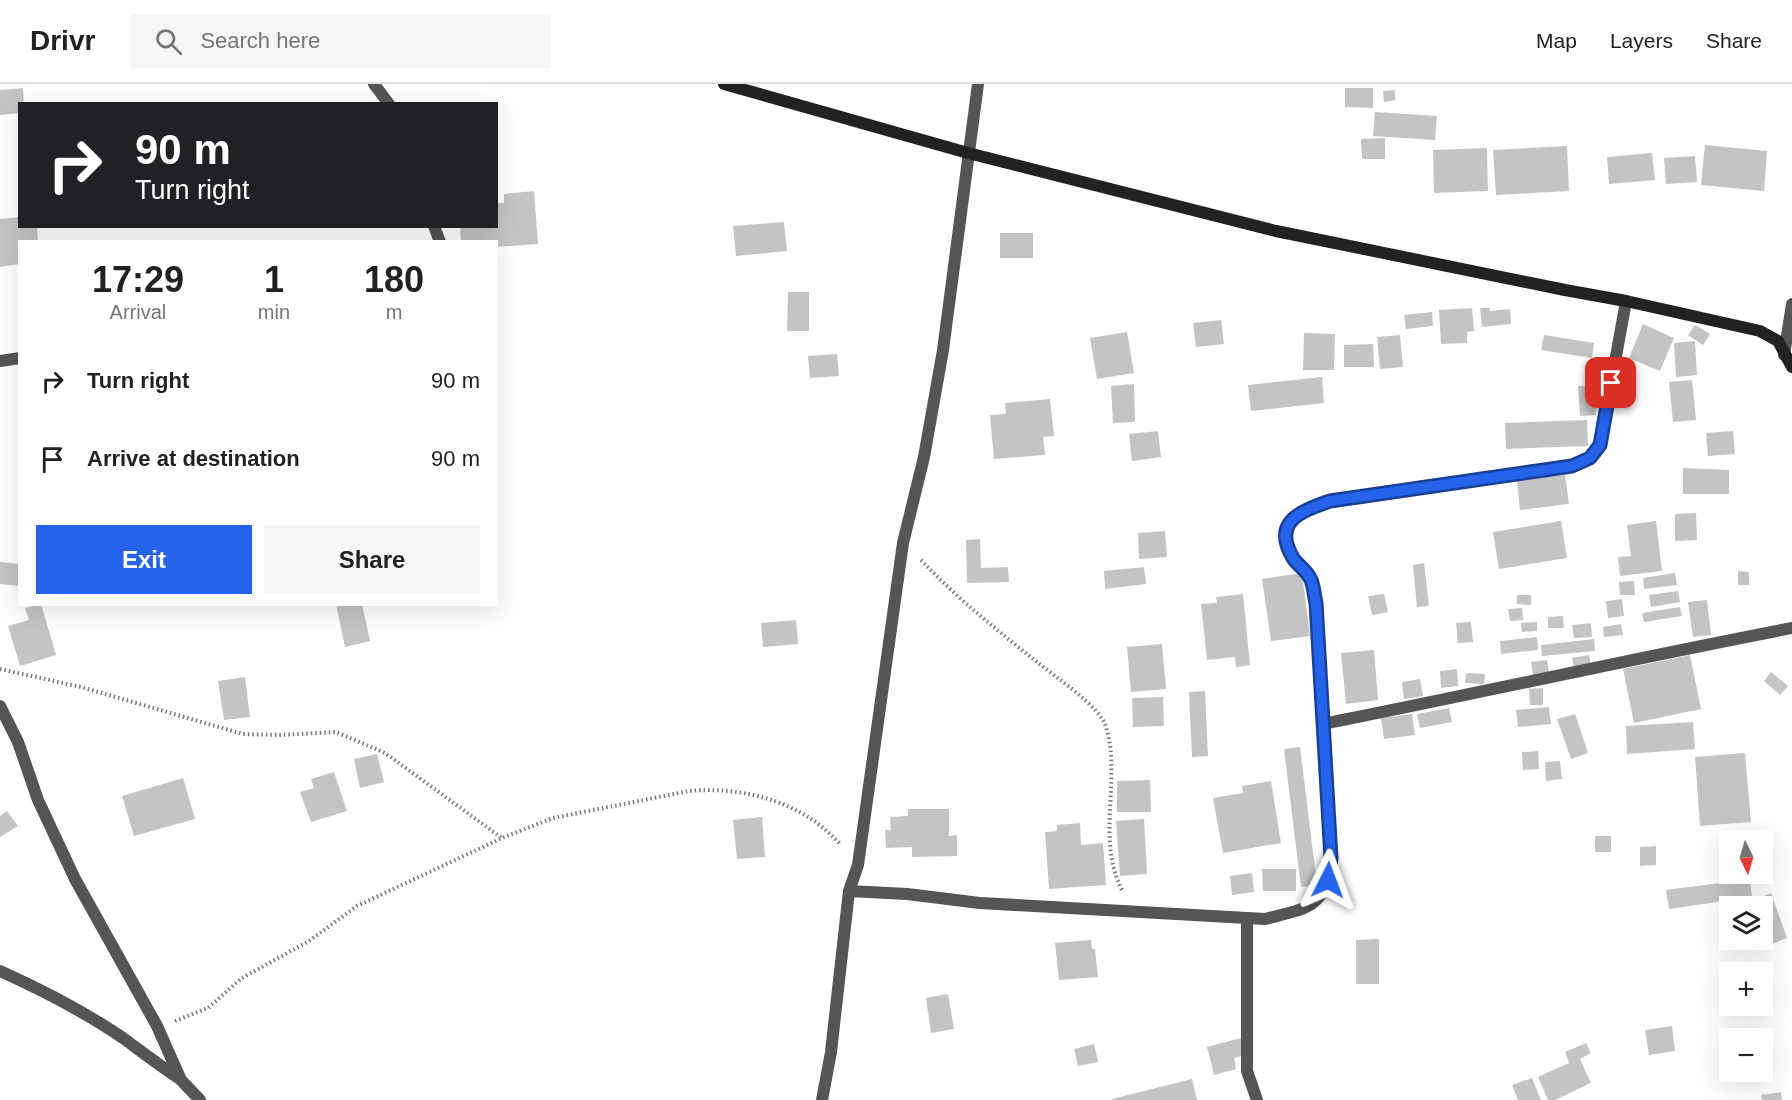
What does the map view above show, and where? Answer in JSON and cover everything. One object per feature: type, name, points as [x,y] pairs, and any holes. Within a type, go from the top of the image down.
[{"type":"street","points":[[374,84],[388,102]]},
{"type":"street","points":[[724,84],[968,153],[1276,231],[1626,301],[1760,332],[1778,341],[1792,367]]},
{"type":"street","points":[[822,1100],[831,1052],[849,891],[858,865],[903,543],[924,457],[943,350],[978,84]]},
{"type":"street","points":[[849,891],[907,894],[980,903],[1265,919],[1297,911],[1319,899],[1328,880],[1331,858],[1316,603],[1312,581],[1306,571],[1294,560],[1286,542],[1288,526],[1293,517],[1330,501],[1572,466],[1590,458],[1600,445],[1626,301]]},
{"type":"street","points":[[1784,355],[1792,304]]},
{"type":"street","points":[[0,361],[18,358]]},
{"type":"street","points":[[1323,723],[1792,628]]},
{"type":"street","points":[[0,706],[18,742],[38,800],[75,879],[157,1026],[181,1080]]},
{"type":"street","points":[[1247,918],[1247,1071],[1253,1098]]},
{"type":"street","points":[[0,971],[46,992],[122,1038],[181,1080],[200,1100]]},
{"type":"path","points":[[903,543],[976,612],[1082,698],[1105,724],[1109,740],[1111,770],[1110,857],[1118,882],[1134,912]]},
{"type":"path","points":[[0,669],[81,687],[243,734],[281,735],[336,732],[385,753],[502,838]]},
{"type":"path","points":[[157,1026],[208,1008],[242,978],[309,941],[357,906],[502,838],[553,818],[689,791],[735,791],[776,801],[810,817],[829,832],[858,865]]},
{"type":"building","points":[[23,88],[24,102],[18,102],[18,113],[0,115],[0,90]]},
{"type":"building","points":[[1345,88],[1373,88],[1373,108],[1345,107]]},
{"type":"building","points":[[1395,90],[1395,100],[1384,102],[1383,91]]},
{"type":"building","points":[[1375,112],[1437,116],[1435,140],[1373,136]]},
{"type":"building","points":[[1385,138],[1385,159],[1362,159],[1361,139]]},
{"type":"building","points":[[1705,145],[1767,151],[1764,191],[1701,185]]},
{"type":"building","points":[[1567,146],[1569,191],[1496,195],[1493,150]]},
{"type":"building","points":[[1487,148],[1488,191],[1434,193],[1433,150]]},
{"type":"building","points":[[1652,153],[1655,180],[1609,184],[1607,157]]},
{"type":"building","points":[[1695,156],[1697,182],[1666,184],[1664,158]]},
{"type":"building","points":[[534,191],[538,244],[498,247],[498,240],[461,240],[460,228],[498,228],[498,203],[504,203],[504,194]]},
{"type":"building","points":[[18,217],[18,228],[37,228],[38,240],[18,240],[18,264],[0,267],[0,219]]},
{"type":"building","points":[[784,222],[787,251],[736,256],[733,226]]},
{"type":"building","points":[[1000,233],[1033,233],[1033,258],[1000,258]]},
{"type":"building","points":[[788,292],[809,292],[809,331],[787,331]]},
{"type":"building","points":[[1472,308],[1474,331],[1467,332],[1467,343],[1441,344],[1439,310]]},
{"type":"building","points":[[1480,308],[1490,308],[1490,311],[1510,309],[1511,324],[1482,327]]},
{"type":"building","points":[[1432,312],[1433,326],[1406,329],[1404,315]]},
{"type":"building","points":[[1221,320],[1224,344],[1196,347],[1193,323]]},
{"type":"building","points":[[1643,324],[1674,338],[1660,371],[1629,358]]},
{"type":"building","points":[[1695,325],[1710,334],[1703,345],[1688,335]]},
{"type":"building","points":[[1127,332],[1134,373],[1097,379],[1090,338]]},
{"type":"building","points":[[1304,333],[1335,334],[1334,370],[1303,370]]},
{"type":"building","points":[[1400,335],[1403,367],[1380,369],[1377,337]]},
{"type":"building","points":[[1544,335],[1594,343],[1592,358],[1541,350]]},
{"type":"building","points":[[1695,341],[1697,375],[1676,377],[1674,343]]},
{"type":"building","points":[[1373,344],[1374,367],[1344,367],[1344,345]]},
{"type":"building","points":[[837,354],[839,376],[810,378],[808,356]]},
{"type":"building","points":[[1322,377],[1324,403],[1251,411],[1248,385]]},
{"type":"building","points":[[1692,380],[1696,420],[1673,422],[1669,382]]},
{"type":"building","points":[[1134,384],[1135,422],[1113,423],[1111,386]]},
{"type":"building","points":[[1595,385],[1596,415],[1580,416],[1578,386]]},
{"type":"building","points":[[1050,399],[1054,436],[1043,437],[1045,455],[994,459],[990,415],[1006,414],[1005,403]]},
{"type":"building","points":[[1587,420],[1588,446],[1506,449],[1505,423]]},
{"type":"building","points":[[1158,431],[1161,457],[1132,461],[1129,434]]},
{"type":"building","points":[[1733,431],[1735,454],[1708,456],[1706,433]]},
{"type":"building","points":[[1683,468],[1729,470],[1729,494],[1683,494]]},
{"type":"building","points":[[1565,475],[1569,504],[1520,510],[1517,480]]},
{"type":"building","points":[[1696,513],[1697,540],[1675,541],[1675,514]]},
{"type":"building","points":[[1561,521],[1567,558],[1499,569],[1493,532]]},
{"type":"building","points":[[1656,521],[1662,571],[1620,576],[1618,557],[1631,556],[1627,525]]},
{"type":"building","points":[[1165,531],[1167,557],[1139,559],[1138,533]]},
{"type":"building","points":[[980,539],[981,568],[1008,567],[1009,582],[967,583],[966,540]]},
{"type":"building","points":[[0,562],[18,564],[18,586],[0,584]]},
{"type":"building","points":[[1424,563],[1429,606],[1417,607],[1413,565]]},
{"type":"building","points":[[1144,567],[1146,584],[1105,589],[1104,571]]},
{"type":"building","points":[[1738,571],[1749,572],[1749,585],[1738,585]]},
{"type":"building","points":[[1302,573],[1310,636],[1271,641],[1262,579]]},
{"type":"building","points":[[1675,573],[1677,585],[1644,589],[1643,578]]},
{"type":"building","points":[[1634,581],[1635,595],[1620,595],[1619,582]]},
{"type":"building","points":[[1678,591],[1680,602],[1651,607],[1649,595]]},
{"type":"building","points":[[1243,594],[1250,665],[1236,667],[1235,657],[1207,660],[1201,604],[1217,603],[1216,597]]},
{"type":"building","points":[[1384,594],[1388,612],[1372,615],[1368,596]]},
{"type":"building","points":[[1517,595],[1531,595],[1531,605],[1517,604]]},
{"type":"building","points":[[1622,599],[1624,616],[1608,618],[1606,601]]},
{"type":"building","points":[[1707,600],[1711,635],[1693,637],[1688,602]]},
{"type":"building","points":[[42,606],[56,655],[20,666],[8,626],[29,620],[25,608]]},
{"type":"building","points":[[336,606],[362,606],[370,641],[345,647]]},
{"type":"building","points":[[1680,607],[1682,616],[1644,622],[1642,613]]},
{"type":"building","points":[[1522,608],[1523,620],[1510,621],[1508,609]]},
{"type":"building","points":[[1563,616],[1564,628],[1548,628],[1548,617]]},
{"type":"building","points":[[796,620],[798,644],[763,647],[761,623]]},
{"type":"building","points":[[1471,622],[1473,642],[1458,643],[1456,623]]},
{"type":"building","points":[[1537,622],[1537,631],[1522,632],[1521,623]]},
{"type":"building","points":[[1591,623],[1592,637],[1574,638],[1572,625]]},
{"type":"building","points":[[1621,624],[1623,635],[1604,637],[1603,627]]},
{"type":"building","points":[[1537,637],[1538,650],[1501,654],[1500,641]]},
{"type":"building","points":[[1594,639],[1595,651],[1542,656],[1541,645]]},
{"type":"building","points":[[1162,644],[1166,689],[1131,692],[1127,647]]},
{"type":"building","points":[[1374,650],[1378,700],[1346,704],[1341,653]]},
{"type":"building","points":[[1589,655],[1591,665],[1574,668],[1572,658]]},
{"type":"building","points":[[1690,655],[1701,709],[1634,723],[1623,669]]},
{"type":"building","points":[[1547,660],[1549,673],[1533,675],[1531,662]]},
{"type":"building","points":[[1457,669],[1458,686],[1441,688],[1440,671]]},
{"type":"building","points":[[1771,672],[1788,686],[1780,695],[1764,681]]},
{"type":"building","points":[[1466,673],[1485,674],[1484,684],[1465,683]]},
{"type":"building","points":[[245,677],[250,717],[224,720],[218,681]]},
{"type":"building","points":[[1420,679],[1423,696],[1404,699],[1402,682]]},
{"type":"building","points":[[1543,688],[1543,705],[1530,705],[1529,689]]},
{"type":"building","points":[[1205,691],[1208,756],[1192,757],[1189,692]]},
{"type":"building","points":[[1163,697],[1164,726],[1133,727],[1132,698]]},
{"type":"building","points":[[1549,707],[1551,724],[1518,727],[1516,710]]},
{"type":"building","points":[[1449,708],[1452,722],[1420,728],[1417,714]]},
{"type":"building","points":[[1412,714],[1415,735],[1384,739],[1381,718]]},
{"type":"building","points":[[1575,714],[1588,753],[1571,759],[1557,719]]},
{"type":"building","points":[[1693,722],[1695,749],[1627,754],[1626,726]]},
{"type":"building","points":[[1300,747],[1317,885],[1301,887],[1284,749]]},
{"type":"building","points":[[1538,751],[1539,769],[1523,770],[1522,752]]},
{"type":"building","points":[[1745,753],[1751,822],[1700,826],[1695,757]]},
{"type":"building","points":[[377,754],[384,782],[360,788],[354,759]]},
{"type":"building","points":[[1560,761],[1562,779],[1546,781],[1545,762]]},
{"type":"building","points":[[334,772],[347,811],[311,822],[300,792],[314,788],[311,779]]},
{"type":"building","points":[[183,778],[195,819],[134,836],[122,796]]},
{"type":"building","points":[[1150,780],[1151,812],[1117,812],[1117,781]]},
{"type":"building","points":[[1271,781],[1281,843],[1223,853],[1213,798],[1243,793],[1242,786]]},
{"type":"building","points":[[908,809],[949,809],[949,836],[957,835],[957,856],[912,857],[912,847],[886,848],[885,830],[891,830],[890,817],[908,816]]},
{"type":"building","points":[[7,811],[18,826],[0,837],[0,816]]},
{"type":"building","points":[[762,817],[765,857],[737,859],[733,820]]},
{"type":"building","points":[[1144,819],[1147,874],[1120,876],[1116,821]]},
{"type":"building","points":[[1080,823],[1081,845],[1103,843],[1106,885],[1049,889],[1045,832],[1057,831],[1057,825]]},
{"type":"building","points":[[1595,836],[1611,836],[1611,852],[1595,852]]},
{"type":"building","points":[[1656,846],[1656,865],[1640,866],[1640,847]]},
{"type":"building","points":[[1262,869],[1296,869],[1296,891],[1263,891]]},
{"type":"building","points":[[1252,873],[1254,892],[1232,895],[1230,876]]},
{"type":"building","points":[[1719,883],[1751,884],[1752,896],[1719,896],[1719,902],[1669,909],[1666,890]]},
{"type":"building","points":[[1773,899],[1787,938],[1773,944]]},
{"type":"building","points":[[1379,939],[1379,984],[1356,984],[1356,940]]},
{"type":"building","points":[[1091,940],[1092,949],[1095,949],[1098,977],[1059,980],[1055,943]]},
{"type":"building","points":[[948,994],[954,1029],[931,1033],[926,998]]},
{"type":"building","points":[[1672,1026],[1675,1051],[1649,1055],[1645,1030]]},
{"type":"building","points":[[1241,1038],[1245,1055],[1234,1058],[1236,1069],[1214,1075],[1207,1047]]},
{"type":"building","points":[[1586,1043],[1591,1053],[1580,1059],[1591,1083],[1555,1100],[1548,1100],[1538,1077],[1569,1063],[1565,1052]]},
{"type":"building","points":[[1094,1044],[1098,1062],[1078,1066],[1074,1049]]},
{"type":"building","points":[[1532,1078],[1541,1100],[1518,1100],[1512,1085]]},
{"type":"building","points":[[1192,1079],[1197,1100],[1112,1100],[1112,1099]]},
{"type":"building","points":[[1781,1092],[1782,1100],[1762,1100],[1761,1095]]},
{"type":"route","points":[[1328,880],[1331,858],[1316,603],[1312,581],[1306,571],[1294,560],[1286,542],[1288,526],[1293,517],[1309,508],[1330,501],[1572,466],[1590,458],[1600,445],[1611,383]]}]
